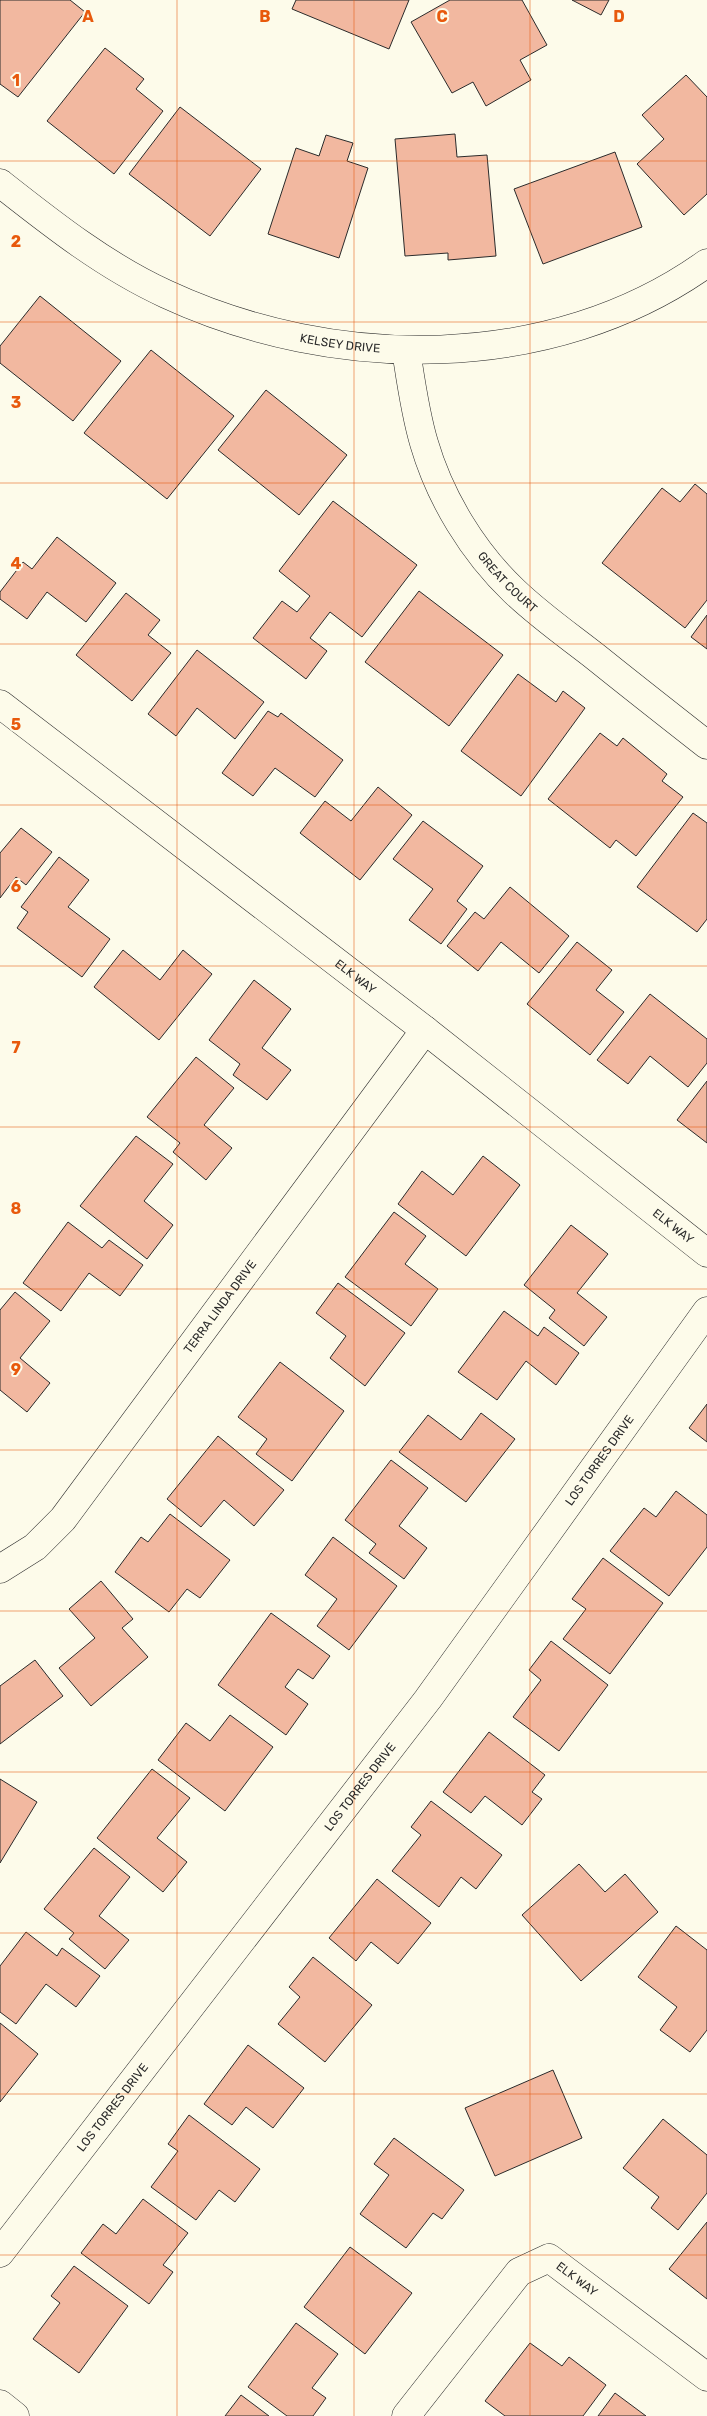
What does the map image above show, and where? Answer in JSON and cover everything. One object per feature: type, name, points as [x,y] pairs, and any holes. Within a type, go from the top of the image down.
[{"type":"street","name":"KELSEY DRIVE","points":[[0,183],[61,231],[130,276],[166,295],[243,324],[323,343],[406,350],[488,346],[532,338],[575,326],[617,311],[658,292],[707,263]]},
{"type":"street","name":"GREAT COURT","points":[[406,350],[414,404],[424,445],[440,485],[460,523],[484,558],[513,591],[707,745]]},
{"type":"street","name":"ELK WAY","points":[[0,704],[425,1030],[707,1253]]},
{"type":"street","name":"TERRA LINDA DRIVE","points":[[0,1569],[35,1547],[63,1520],[425,1030]]},
{"type":"street","name":"LOS TORRES DRIVE","points":[[0,2252],[428,1699],[707,1311]]},
{"type":"street","name":"ELK WAY","points":[[406,2416],[519,2272],[550,2258],[707,2377]]},
{"type":"street","points":[[0,2404],[15,2416]]},
{"type":"building","points":[[0,0],[70,0],[85,12],[18,97],[0,84]]},
{"type":"building","points":[[296,0],[409,0],[389,49],[292,9]]},
{"type":"building","points":[[450,0],[522,0],[547,45],[520,60],[531,80],[486,106],[473,82],[452,93],[411,22]]},
{"type":"building","points":[[572,0],[609,0],[601,15]]},
{"type":"building","points":[[105,48],[144,79],[136,89],[163,111],[114,174],[47,121]]},
{"type":"building","points":[[686,75],[707,97],[707,194],[684,215],[637,164],[664,139],[642,115]]},
{"type":"building","points":[[180,107],[261,169],[210,236],[129,174]]},
{"type":"building","points":[[455,134],[457,157],[487,155],[496,256],[448,260],[448,253],[405,256],[395,139]]},
{"type":"building","points":[[326,135],[353,143],[347,161],[368,168],[339,258],[268,234],[296,148],[319,156]]},
{"type":"building","points":[[615,152],[642,227],[543,264],[514,189]]},
{"type":"building","points":[[40,296],[121,361],[73,421],[0,363],[0,346]]},
{"type":"building","points":[[151,350],[234,416],[167,499],[84,433]]},
{"type":"building","points":[[266,390],[347,455],[299,515],[218,450]]},
{"type":"building","points":[[695,484],[707,494],[707,600],[685,628],[602,563],[662,488],[680,502]]},
{"type":"building","points":[[333,501],[417,565],[362,637],[330,612],[310,638],[327,651],[306,679],[253,638],[282,601],[297,612],[310,596],[279,571]]},
{"type":"building","points":[[57,537],[116,583],[86,622],[47,592],[27,619],[0,599],[0,592],[23,562],[32,569]]},
{"type":"building","points":[[419,591],[503,655],[449,726],[365,662]]},
{"type":"building","points":[[126,593],[160,620],[148,635],[171,653],[132,701],[76,655]]},
{"type":"building","points":[[707,615],[707,649],[691,637]]},
{"type":"building","points":[[197,650],[264,702],[235,739],[197,708],[176,736],[148,714]]},
{"type":"building","points":[[518,674],[556,702],[563,691],[585,708],[521,796],[461,751]]},
{"type":"building","points":[[268,711],[278,717],[281,713],[343,760],[315,797],[275,768],[253,796],[222,773]]},
{"type":"building","points":[[600,733],[617,746],[623,738],[667,774],[662,781],[683,797],[636,856],[616,840],[610,848],[548,799]]},
{"type":"building","points":[[378,787],[412,815],[360,880],[300,833],[325,801],[351,821]]},
{"type":"building","points":[[693,813],[707,823],[707,919],[697,932],[637,887]]},
{"type":"building","points":[[423,821],[483,866],[457,901],[467,909],[441,944],[409,920],[433,889],[393,859]]},
{"type":"building","points":[[21,828],[52,852],[26,885],[16,877],[0,898],[0,853]]},
{"type":"building","points":[[59,857],[89,880],[68,907],[110,939],[82,977],[17,928],[28,912],[21,907]]},
{"type":"building","points":[[510,887],[569,936],[539,973],[501,942],[478,971],[447,946],[475,912],[484,919]]},
{"type":"building","points":[[577,942],[612,970],[596,990],[624,1012],[590,1055],[527,1004]]},
{"type":"building","points":[[123,950],[160,980],[183,950],[212,974],[159,1040],[94,987]]},
{"type":"building","points":[[254,980],[291,1009],[262,1048],[291,1070],[267,1100],[233,1075],[240,1064],[209,1040]]},
{"type":"building","points":[[650,994],[707,1039],[707,1063],[688,1087],[650,1056],[628,1084],[597,1060]]},
{"type":"building","points":[[196,1057],[234,1088],[204,1125],[232,1148],[206,1180],[173,1152],[180,1143],[147,1117]]},
{"type":"building","points":[[707,1081],[707,1143],[677,1120]]},
{"type":"building","points":[[136,1136],[173,1164],[144,1201],[173,1225],[147,1259],[80,1206]]},
{"type":"building","points":[[483,1156],[520,1185],[466,1256],[398,1204],[422,1171],[453,1195]]},
{"type":"building","points":[[394,1212],[426,1236],[405,1264],[438,1289],[411,1326],[345,1277]]},
{"type":"building","points":[[68,1222],[102,1248],[109,1240],[143,1265],[120,1296],[89,1273],[61,1311],[23,1283]]},
{"type":"building","points":[[571,1225],[608,1254],[577,1293],[607,1317],[584,1346],[549,1318],[555,1310],[524,1285]]},
{"type":"building","points":[[338,1283],[405,1333],[365,1386],[330,1358],[346,1336],[316,1313]]},
{"type":"building","points":[[15,1292],[50,1321],[20,1358],[50,1383],[27,1412],[0,1390],[0,1310]]},
{"type":"building","points":[[504,1311],[538,1336],[544,1327],[579,1353],[556,1385],[526,1361],[497,1400],[458,1372]]},
{"type":"building","points":[[280,1362],[344,1411],[292,1481],[256,1454],[267,1439],[238,1417]]},
{"type":"building","points":[[707,1404],[707,1442],[689,1428]]},
{"type":"building","points":[[481,1413],[515,1439],[466,1502],[399,1452],[428,1415],[461,1440]]},
{"type":"building","points":[[218,1436],[284,1490],[254,1526],[224,1500],[201,1527],[167,1499]]},
{"type":"building","points":[[391,1460],[428,1488],[399,1526],[427,1548],[404,1579],[369,1553],[376,1544],[345,1520]]},
{"type":"building","points":[[676,1491],[707,1515],[707,1547],[669,1596],[610,1551],[644,1508],[656,1517]]},
{"type":"building","points":[[170,1514],[230,1560],[200,1598],[187,1589],[169,1612],[115,1572],[141,1537],[148,1542]]},
{"type":"building","points":[[333,1537],[397,1586],[349,1650],[317,1626],[337,1599],[305,1575]]},
{"type":"building","points":[[603,1558],[663,1603],[610,1674],[563,1639],[586,1609],[572,1599]]},
{"type":"building","points":[[101,1581],[133,1619],[122,1628],[148,1657],[91,1706],[59,1668],[95,1638],[69,1609]]},
{"type":"building","points":[[271,1613],[330,1656],[313,1679],[298,1669],[285,1687],[308,1704],[286,1735],[218,1685]]},
{"type":"building","points":[[551,1641],[608,1685],[559,1751],[513,1717],[541,1680],[529,1670]]},
{"type":"building","points":[[35,1660],[63,1696],[0,1744],[0,1686]]},
{"type":"building","points":[[230,1715],[273,1747],[225,1811],[158,1760],[186,1723],[210,1741]]},
{"type":"building","points":[[489,1732],[545,1775],[532,1792],[542,1799],[522,1825],[485,1796],[471,1813],[443,1792]]},
{"type":"building","points":[[152,1769],[190,1798],[157,1838],[187,1862],[163,1892],[97,1838]]},
{"type":"building","points":[[0,1779],[37,1802],[0,1863]]},
{"type":"building","points":[[431,1801],[502,1855],[476,1889],[461,1877],[439,1907],[392,1871],[421,1835],[411,1827]]},
{"type":"building","points":[[94,1848],[130,1877],[99,1916],[129,1940],[105,1969],[69,1939],[74,1933],[44,1909]]},
{"type":"building","points":[[579,1864],[605,1892],[625,1874],[658,1912],[581,1981],[522,1915]]},
{"type":"building","points":[[377,1879],[431,1923],[398,1964],[371,1942],[356,1961],[329,1938]]},
{"type":"building","points":[[676,1926],[707,1950],[707,2030],[690,2052],[660,2030],[677,2007],[638,1977]]},
{"type":"building","points":[[26,1932],[57,1956],[62,1948],[100,1976],[76,2007],[46,1984],[16,2024],[0,2012],[0,1966]]},
{"type":"building","points":[[313,1957],[372,2005],[325,2062],[278,2024],[300,1997],[289,1987]]},
{"type":"building","points":[[0,2023],[38,2054],[0,2102]]},
{"type":"building","points":[[248,2045],[304,2088],[273,2128],[246,2107],[232,2125],[204,2104]]},
{"type":"building","points":[[553,2070],[582,2138],[495,2176],[465,2108]]},
{"type":"building","points":[[189,2115],[260,2169],[235,2202],[219,2190],[196,2220],[151,2187],[178,2151],[168,2144]]},
{"type":"building","points":[[663,2119],[707,2155],[707,2193],[678,2230],[651,2208],[659,2197],[623,2168]]},
{"type":"building","points":[[394,2138],[464,2190],[442,2219],[433,2213],[406,2248],[360,2214],[389,2175],[374,2164]]},
{"type":"building","points":[[143,2199],[188,2233],[163,2265],[173,2272],[149,2304],[81,2253],[103,2224],[116,2234]]},
{"type":"building","points":[[707,2222],[707,2299],[669,2269]]},
{"type":"building","points":[[350,2247],[412,2293],[365,2354],[304,2307]]},
{"type":"building","points":[[74,2266],[128,2306],[79,2373],[33,2339],[60,2303],[51,2296]]},
{"type":"building","points":[[296,2323],[338,2354],[312,2388],[326,2398],[313,2416],[287,2416],[248,2387]]},
{"type":"building","points":[[530,2343],[562,2366],[569,2357],[606,2385],[583,2416],[505,2416],[485,2401]]},
{"type":"building","points":[[615,2393],[646,2416],[598,2416]]},
{"type":"building","points":[[241,2395],[269,2416],[225,2416]]}]
